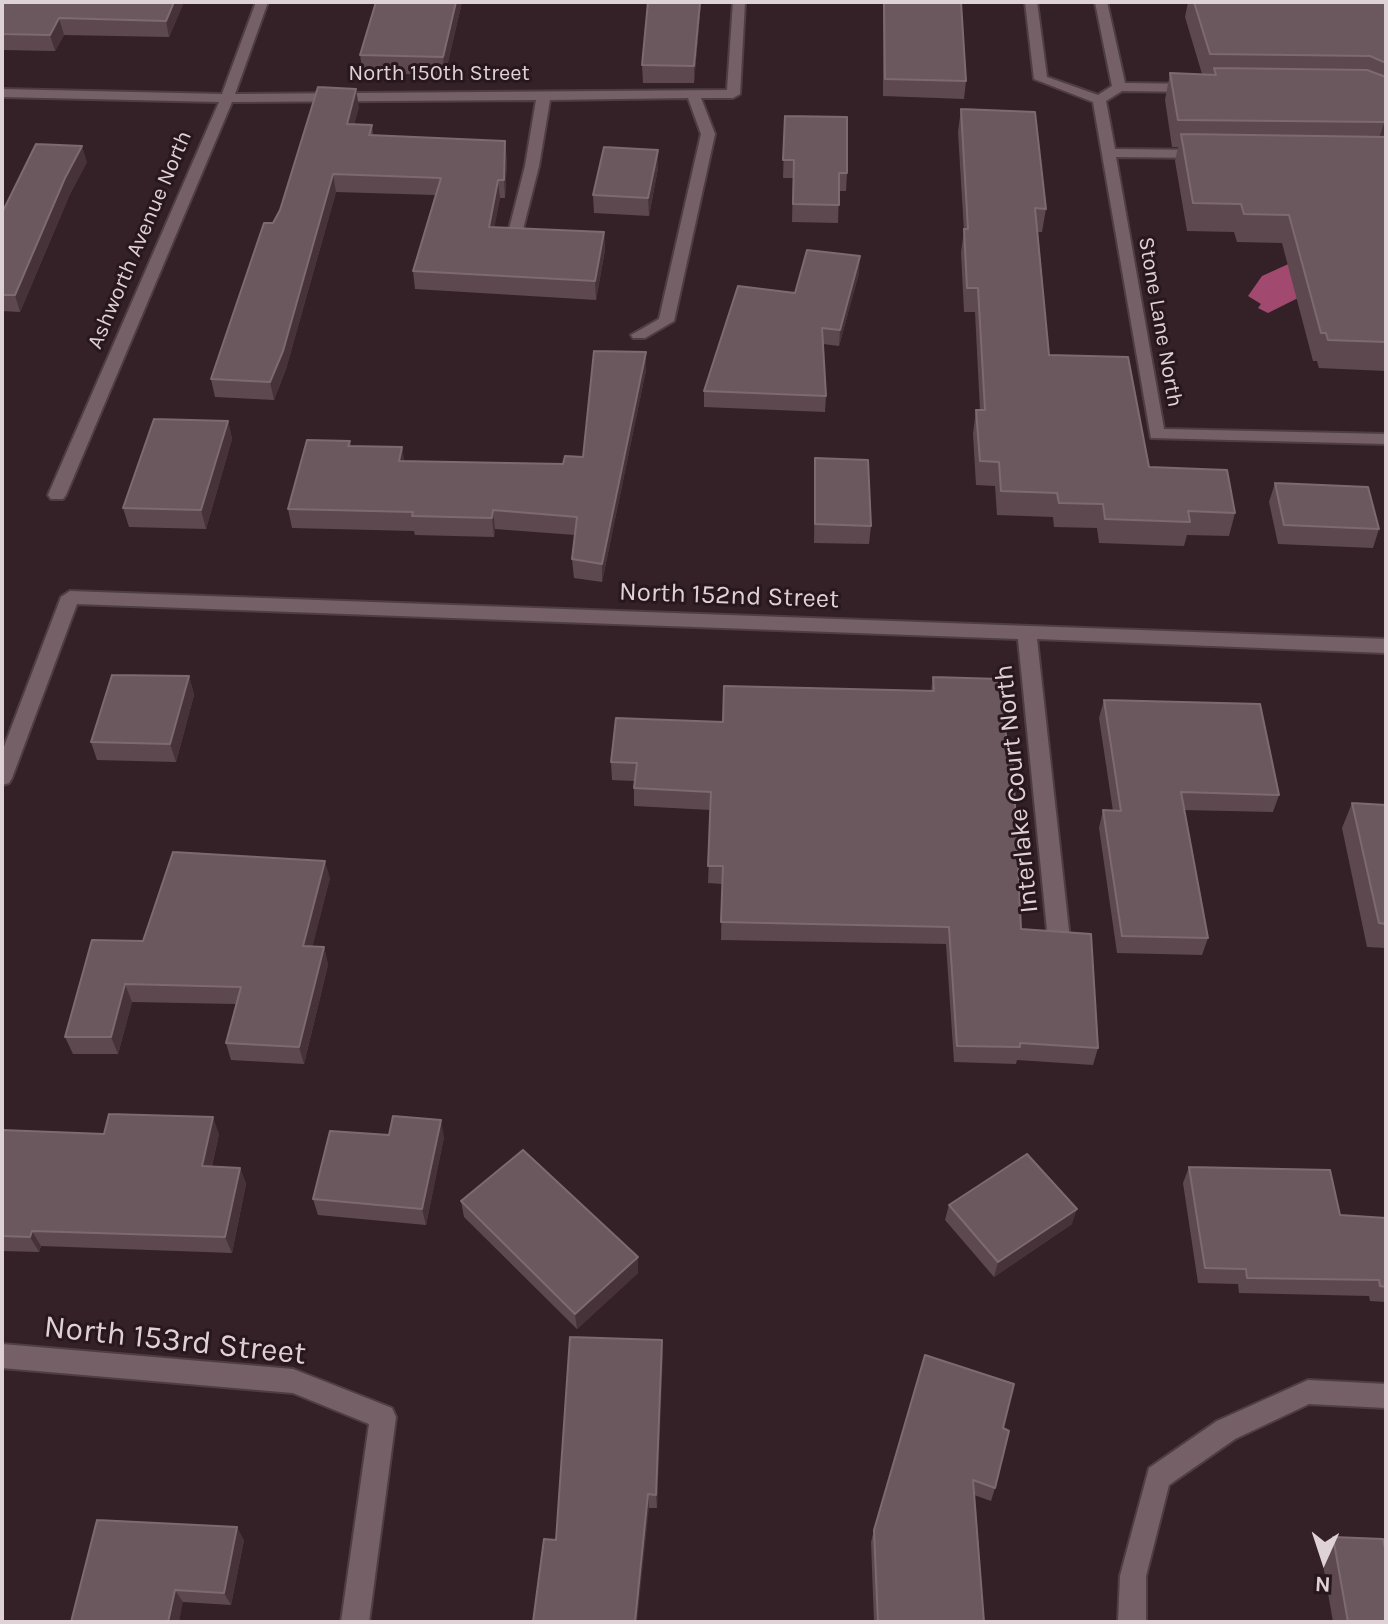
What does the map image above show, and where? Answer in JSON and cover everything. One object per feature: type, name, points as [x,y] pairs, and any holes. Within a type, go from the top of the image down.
[{"type":"street","name":"Ashworth Avenue North","points":[[57,495],[227,98],[262,2]]},
{"type":"street","name":"North 150th Street","points":[[2,93],[227,98],[733,94],[739,2]]},
{"type":"street","points":[[1031,2],[1041,79],[1099,100],[1119,87],[1210,88]]},
{"type":"street","points":[[1101,2],[1119,87]]},
{"type":"street","points":[[639,335],[666,321],[670,306],[708,134],[693,94]]},
{"type":"street","points":[[513,241],[532,166],[544,95]]},
{"type":"street","name":"Stone Lane North","points":[[1099,100],[1157,434],[1386,439]]},
{"type":"street","points":[[1108,153],[1216,154]]},
{"type":"street","name":"North 152nd Street","points":[[2,778],[70,597],[1386,646]]},
{"type":"street","name":"Interlake Court North","points":[[1027,633],[1059,940]]},
{"type":"street","name":"North 153rd Street","points":[[2,1356],[293,1381],[383,1417],[355,1622]]},
{"type":"street","points":[[1132,1622],[1133,1576],[1158,1477],[1226,1430],[1308,1392],[1386,1396]]},
{"type":"shaded area","points":[[1295,261],[1302,296],[1268,313],[1258,308],[1261,304],[1248,296],[1262,276]]},
{"type":"building","points":[[2,2],[174,2],[166,21],[59,18],[50,35],[2,34]]},
{"type":"building","points":[[376,2],[456,2],[443,57],[360,55]]},
{"type":"building","points":[[648,2],[700,2],[694,66],[642,65]]},
{"type":"building","points":[[884,2],[961,2],[966,81],[885,79]]},
{"type":"building","points":[[1194,2],[1386,2],[1386,63],[1370,56],[1210,54]]},
{"type":"building","points":[[1214,68],[1367,70],[1386,77],[1386,122],[1178,120],[1170,73],[1216,75]]},
{"type":"building","points":[[318,87],[356,89],[347,124],[372,125],[369,135],[505,141],[504,180],[498,180],[489,227],[604,232],[595,281],[413,271],[441,178],[333,174],[283,351],[270,382],[211,379],[264,223],[273,223],[280,210]]},
{"type":"building","points":[[961,109],[1035,112],[1046,209],[1035,208],[1049,355],[1128,357],[1149,467],[1227,470],[1235,513],[1188,511],[1190,522],[1105,519],[1103,504],[1059,503],[1057,493],[1001,491],[999,462],[980,461],[976,410],[985,410],[978,288],[967,288],[964,229],[968,229]]},
{"type":"building","points":[[785,116],[847,117],[847,173],[839,173],[839,205],[793,204],[794,160],[783,160]]},
{"type":"building","points":[[1181,134],[1386,137],[1386,342],[1328,340],[1326,333],[1321,333],[1289,215],[1244,214],[1241,204],[1193,203]]},
{"type":"building","points":[[36,144],[82,146],[15,295],[2,295],[2,213]]},
{"type":"building","points":[[604,147],[658,150],[648,198],[593,195]]},
{"type":"building","points":[[807,250],[860,256],[840,330],[822,328],[826,396],[704,391],[738,286],[795,293]]},
{"type":"building","points":[[594,351],[646,352],[602,564],[572,559],[577,517],[493,510],[492,518],[412,516],[413,512],[288,509],[307,440],[350,441],[348,446],[402,447],[399,461],[563,464],[565,456],[583,457]]},
{"type":"building","points":[[154,419],[228,421],[201,510],[123,508]]},
{"type":"building","points":[[815,458],[868,460],[871,526],[815,524]]},
{"type":"building","points":[[1275,483],[1368,487],[1379,529],[1284,525]]},
{"type":"building","points":[[112,675],[189,676],[170,744],[91,742]]},
{"type":"building","points":[[933,677],[1000,679],[1009,764],[1013,764],[1021,929],[1091,934],[1098,1048],[1020,1043],[1020,1047],[957,1046],[949,927],[721,922],[723,866],[708,866],[711,792],[634,788],[637,763],[611,762],[616,718],[723,722],[724,686],[934,691]]},
{"type":"building","points":[[1104,700],[1260,704],[1279,795],[1181,792],[1208,938],[1122,936],[1103,810],[1121,811]]},
{"type":"building","points":[[1352,803],[1386,805],[1386,924],[1379,923]]},
{"type":"building","points":[[173,852],[325,861],[303,946],[324,947],[299,1047],[226,1043],[241,987],[125,984],[111,1037],[65,1037],[92,940],[143,941]]},
{"type":"building","points":[[109,1114],[213,1117],[202,1166],[240,1168],[225,1237],[32,1231],[30,1237],[2,1236],[2,1130],[104,1134]]},
{"type":"building","points":[[393,1116],[441,1120],[422,1209],[313,1199],[330,1131],[389,1135]]},
{"type":"building","points":[[523,1150],[638,1257],[575,1314],[461,1201]]},
{"type":"building","points":[[1027,1154],[1077,1209],[998,1262],[949,1205]]},
{"type":"building","points":[[1189,1167],[1330,1170],[1340,1215],[1386,1218],[1386,1287],[1380,1286],[1379,1280],[1247,1278],[1246,1269],[1205,1268]]},
{"type":"building","points":[[570,1337],[662,1340],[656,1495],[648,1494],[635,1622],[533,1622],[544,1539],[556,1540]]},
{"type":"building","points":[[925,1355],[1014,1384],[1003,1428],[1009,1431],[995,1488],[973,1480],[984,1622],[878,1622],[874,1530]]},
{"type":"building","points":[[97,1520],[237,1527],[224,1593],[175,1590],[168,1622],[71,1622]]},
{"type":"building","points":[[1333,1537],[1383,1539],[1386,1553],[1386,1622],[1348,1622]]}]
